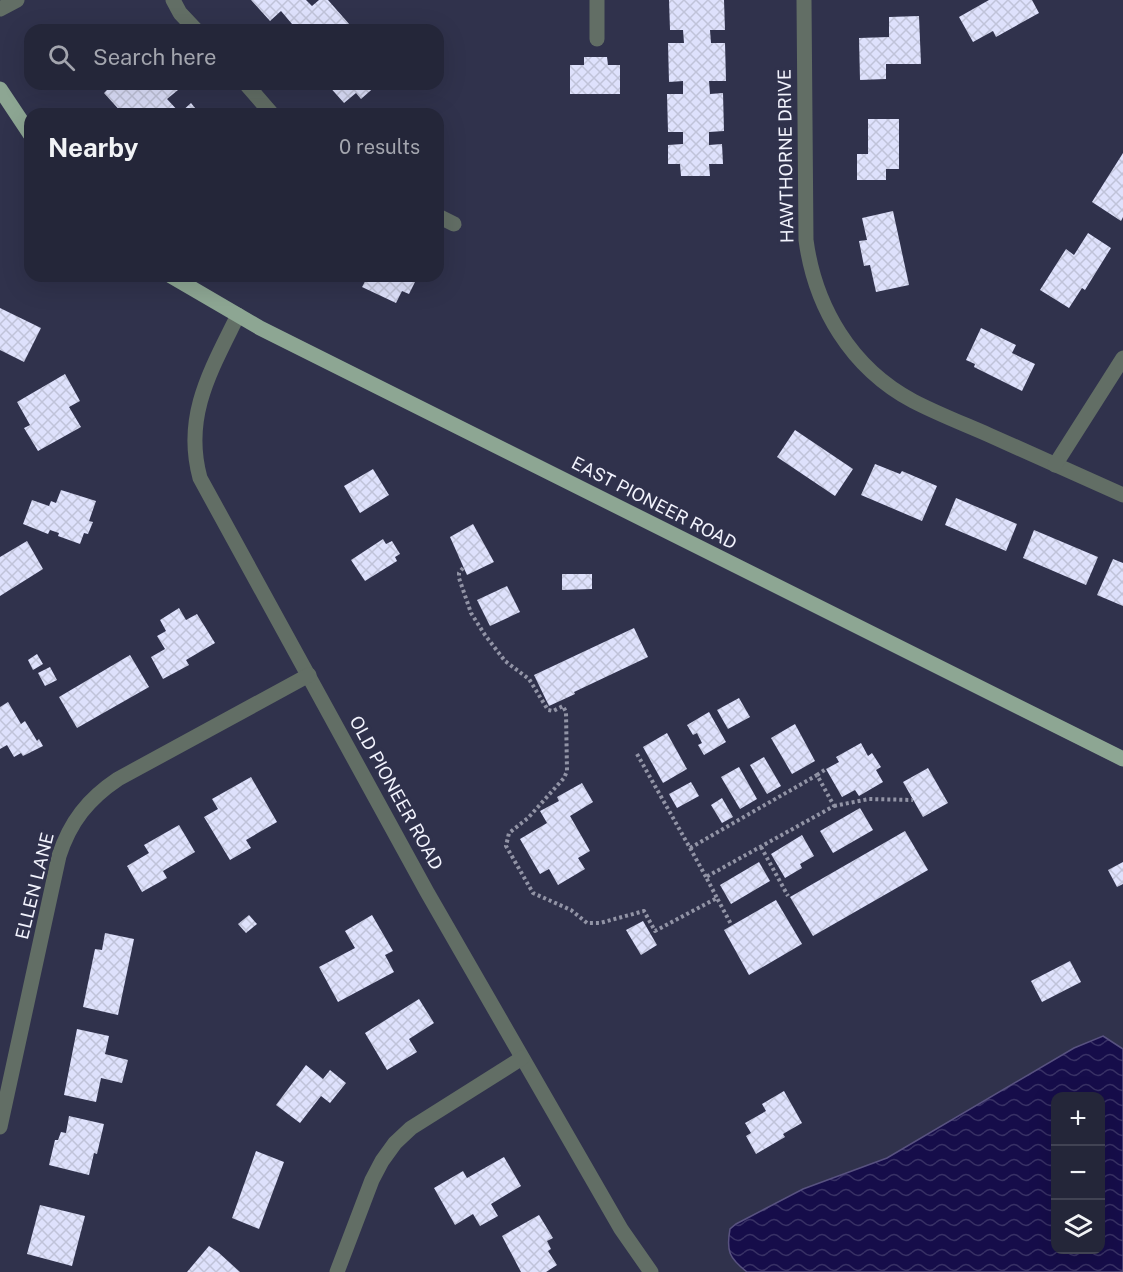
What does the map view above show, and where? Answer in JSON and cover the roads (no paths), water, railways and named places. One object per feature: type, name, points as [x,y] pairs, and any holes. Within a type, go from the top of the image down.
[{"type":"main road","points":[[0,89],[24,125]]},
{"type":"main road","name":"EAST PIONEER ROAD","points":[[181,282],[238,315],[1123,759]]},
{"type":"street","points":[[0,9],[17,0]]},
{"type":"street","points":[[173,0],[180,13],[190,24]]},
{"type":"street","points":[[597,0],[597,39]]},
{"type":"street","name":"HAWTHORNE DRIVE","points":[[804,0],[806,240],[812,275],[831,321],[861,362],[900,393],[927,408],[1123,495]]},
{"type":"street","points":[[251,90],[267,108]]},
{"type":"street","points":[[444,219],[454,224]]},
{"type":"street","name":"OLD PIONEER ROAD","points":[[238,315],[211,370],[195,420],[195,462],[200,478],[427,892],[621,1229],[651,1272]]},
{"type":"street","points":[[1055,465],[1123,358]]},
{"type":"street","name":"ELLEN LANE","points":[[0,1127],[59,856],[74,821],[94,797],[118,779],[309,675]]},
{"type":"street","points":[[338,1272],[372,1180],[395,1143],[411,1128],[522,1058]]},
{"type":"water","points":[[1103,1036],[1123,1049],[1123,1272],[747,1272],[730,1254],[730,1229],[736,1224],[803,1189],[887,1158],[1074,1048]]}]
